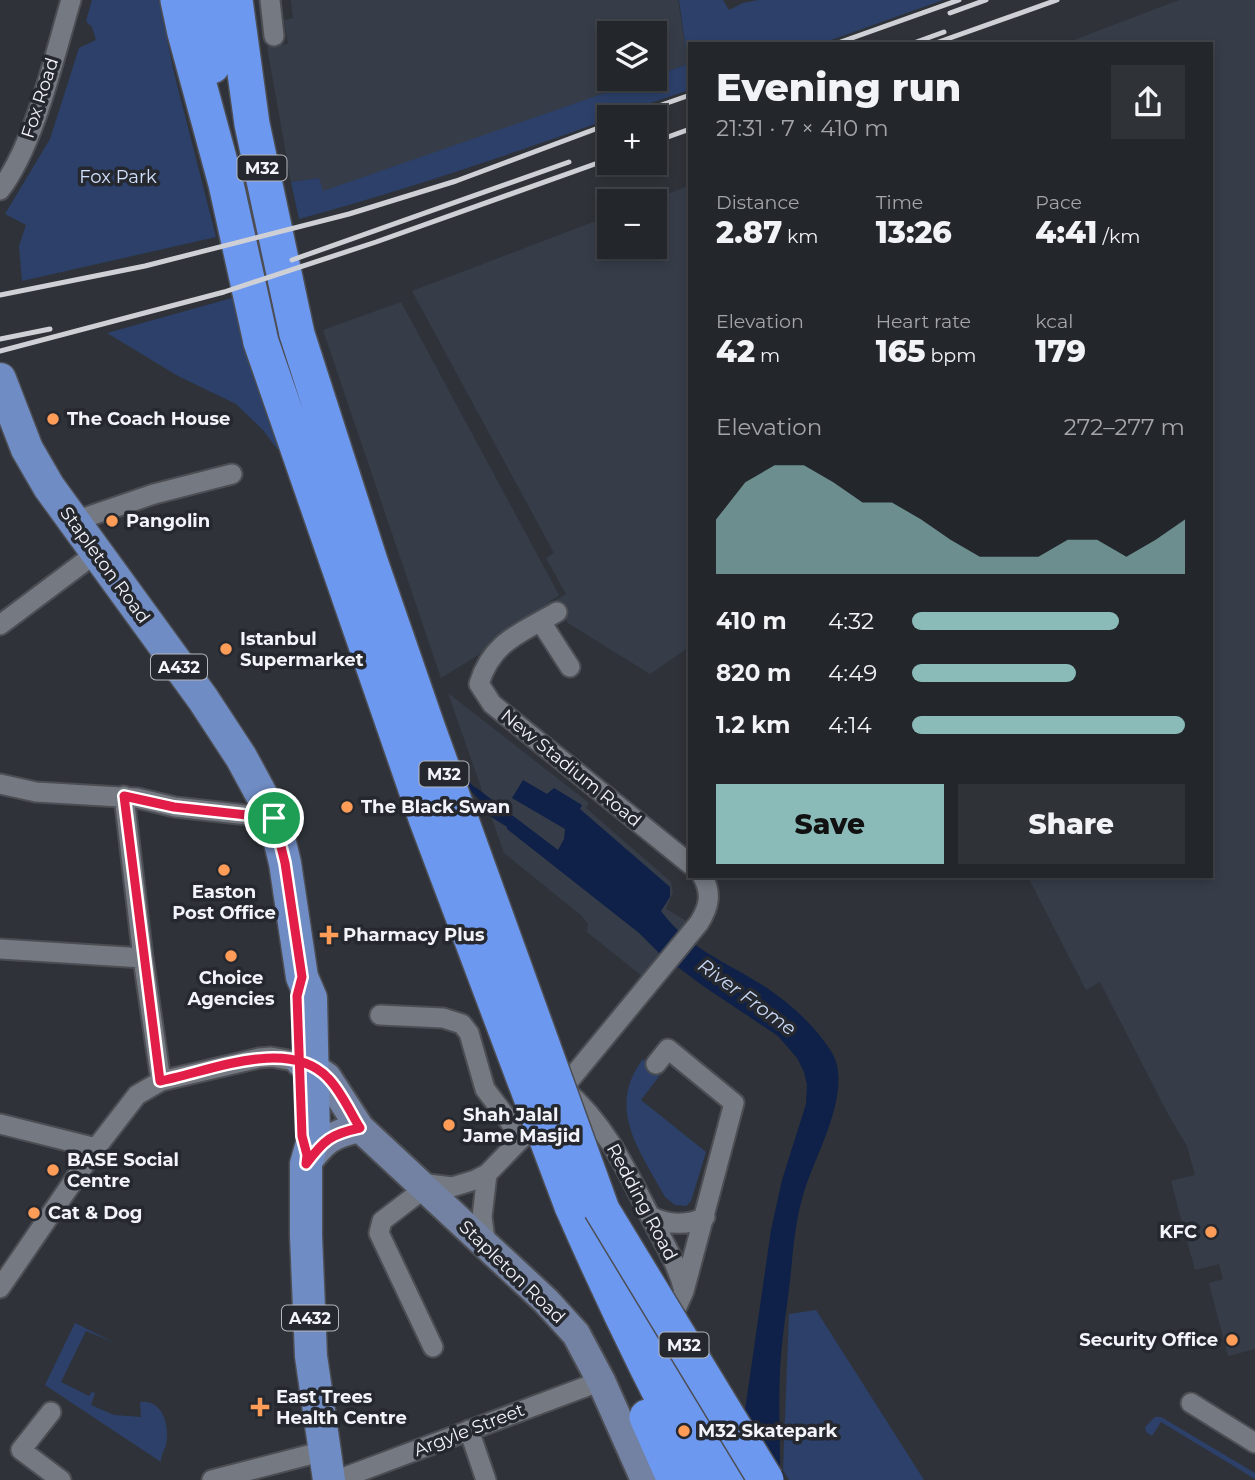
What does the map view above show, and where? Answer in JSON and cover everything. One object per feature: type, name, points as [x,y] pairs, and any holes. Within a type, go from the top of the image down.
[{"type":"highway","name":"M32","points":[[178,0],[226,184],[261,342],[426,818],[587,1208],[733,1480]]},
{"type":"highway","name":"M32","points":[[205,0],[226,184]]},
{"type":"highway","name":"M32","points":[[235,0],[252,124],[298,334],[370,561],[587,1208],[640,1355],[705,1480]]},
{"type":"highway","name":"M32","points":[[587,1208],[611,1329],[676,1480]]},
{"type":"highway","name":"M32","points":[[587,1208],[766,1480]]},
{"type":"main road","name":"Stapleton Road","points":[[3,394],[27,449],[72,522],[241,757],[274,818],[285,863],[302,977],[297,996],[305,1072],[332,1083],[360,1128],[546,1301],[576,1334],[601,1381],[645,1480]]},
{"type":"main road","name":"A432","points":[[305,1072],[302,1136],[307,1160],[306,1236],[311,1356],[326,1465]]},
{"type":"main road","points":[[307,1160],[327,1139],[337,1133],[360,1128]]},
{"type":"street","name":"Fox Road","points":[[0,190],[13,173],[32,128],[71,0]]},
{"type":"street","points":[[270,0],[274,36]]},
{"type":"street","points":[[72,522],[154,494],[232,474]]},
{"type":"street","points":[[0,625],[96,553]]},
{"type":"street","name":"New Stadium Road","points":[[570,667],[549,617],[500,645],[485,665],[479,684],[492,704],[688,862]]},
{"type":"street","points":[[0,784],[36,792],[124,796],[174,807],[274,818]]},
{"type":"street","points":[[124,796],[160,1081]]},
{"type":"street","points":[[433,1347],[379,1233],[382,1221],[419,1183],[452,1187],[475,1180],[487,1174],[522,1138],[694,930],[709,904],[709,890],[703,878]]},
{"type":"street","points":[[0,949],[143,958]]},
{"type":"street","points":[[380,1015],[443,1018],[462,1024],[469,1033],[485,1089],[522,1138]]},
{"type":"street","points":[[656,1064],[668,1049],[734,1103],[684,1290],[669,1325]]},
{"type":"street","points":[[0,1288],[130,1102],[149,1087],[160,1081],[271,1057],[305,1072]]},
{"type":"street","name":"Redding Road","points":[[562,1088],[584,1106],[603,1128],[623,1160],[677,1268],[684,1290]]},
{"type":"street","points":[[0,1124],[96,1149]]},
{"type":"street","points":[[486,1246],[482,1217],[487,1174]]},
{"type":"street","points":[[650,1216],[664,1222],[681,1224],[705,1217]]},
{"type":"street","name":"Argyle Street","points":[[337,1480],[601,1381]]},
{"type":"street","points":[[1191,1403],[1255,1443]]},
{"type":"street","points":[[51,1412],[21,1450],[61,1480]]},
{"type":"street","points":[[469,1430],[486,1480]]},
{"type":"street","points":[[212,1480],[326,1465]]},
{"type":"shaded area","points":[[291,0],[678,0],[688,64],[667,72],[667,21],[597,21],[597,91],[612,91],[322,192],[319,178],[291,182],[267,47],[288,44],[284,20],[293,18]]},
{"type":"shaded area","points":[[1179,0],[1255,0],[1255,1349],[1228,1356],[1209,1283],[1223,1279],[1219,1264],[1195,1270],[1171,1181],[1195,1175],[1187,1146],[1100,982],[1086,990],[1029,878],[1213,878],[1213,42],[1069,42]]},
{"type":"shaded area","points":[[688,186],[688,648],[650,674],[568,623],[554,601],[566,594],[546,558],[554,553],[412,291],[597,221],[597,259],[667,259],[667,194]]},
{"type":"shaded area","points":[[401,302],[559,595],[550,601],[554,608],[441,678],[323,330]]},
{"type":"shaded area","points":[[448,693],[589,803],[586,808],[671,882],[673,892],[666,909],[685,920],[685,924],[642,976],[587,932],[588,924],[582,916],[504,853]]},
{"type":"green space","name":"Fox Park","points":[[92,0],[159,0],[174,73],[216,237],[22,281],[19,246],[26,225],[5,214],[50,139],[79,48],[96,40],[92,27],[86,21]]},
{"type":"green space","points":[[679,0],[723,0],[729,10],[758,0],[943,0],[826,42],[688,42],[688,64]]},
{"type":"green space","points":[[688,64],[688,90],[645,105],[597,105],[597,123],[493,159],[299,219],[291,182],[319,178],[323,191],[610,91],[667,91],[667,72]]},
{"type":"green space","points":[[239,296],[278,450],[263,430],[236,404],[178,376],[107,333]]},
{"type":"green space","points":[[643,1059],[660,1075],[641,1100],[706,1152],[691,1201],[686,1206],[675,1205],[665,1197],[637,1147],[631,1130],[627,1095],[632,1077]]},
{"type":"green space","points":[[816,1310],[924,1480],[789,1480],[783,1470],[789,1314]]},
{"type":"green space","points":[[75,1323],[115,1343],[86,1331],[61,1382],[89,1396],[92,1392],[95,1393],[91,1405],[114,1415],[141,1417],[140,1402],[148,1402],[159,1409],[167,1430],[161,1462],[45,1385]]},
{"type":"green space","points":[[1155,1417],[1161,1417],[1255,1473],[1255,1479],[1161,1422],[1152,1436],[1146,1432],[1145,1427]]},
{"type":"water","points":[[523,780],[547,794],[554,788],[582,805],[580,809],[670,887],[670,897],[661,911],[673,925],[710,955],[767,988],[794,1008],[825,1042],[837,1066],[836,1102],[831,1121],[798,1214],[780,1369],[780,1467],[745,1410],[771,1230],[782,1180],[806,1104],[807,1085],[804,1072],[797,1058],[778,1036],[659,953],[639,933],[507,827],[485,813],[474,786],[558,850],[564,839],[565,829],[512,798]]},
{"type":"waterway","name":"River Frome","points":[[463,779],[482,799]]},
{"type":"railway","points":[[841,42],[959,0]]},
{"type":"railway","points":[[950,13],[986,0]]},
{"type":"railway","points":[[939,42],[1057,0]]},
{"type":"railway","points":[[916,42],[944,32]]},
{"type":"railway","points":[[661,105],[688,96]]},
{"type":"railway","points":[[0,295],[145,266],[349,214],[456,181],[597,128]]},
{"type":"railway","points":[[667,137],[688,130]]},
{"type":"railway","points":[[292,260],[569,162]]},
{"type":"railway","points":[[0,351],[224,292],[376,242],[597,163]]},
{"type":"railway","points":[[0,339],[50,329]]},
{"type":"place","name":"The Coach House","points":[[53,419]]},
{"type":"place","name":"Pangolin","points":[[112,521]]},
{"type":"place","name":"Istanbul Supermarket","points":[[226,649]]},
{"type":"place","name":"The Black Swan","points":[[347,807]]},
{"type":"place","name":"Easton Post Office","points":[[224,870]]},
{"type":"place","name":"Pharmacy Plus","points":[[329,935]]},
{"type":"place","name":"Choice Agencies","points":[[231,956]]},
{"type":"place","name":"Shah Jalal Jame Masjid","points":[[449,1125]]},
{"type":"place","name":"BASE Social Centre","points":[[53,1170]]},
{"type":"place","name":"Cat & Dog","points":[[34,1213]]},
{"type":"place","name":"KFC","points":[[1211,1232]]},
{"type":"place","name":"Security Office","points":[[1232,1340]]},
{"type":"place","name":"East Trees Health Centre","points":[[260,1407]]},
{"type":"place","name":"M32 Skatepark","points":[[684,1431]]},
{"type":"route","points":[[274,818],[165,806],[137,797],[124,796],[160,1081],[271,1057],[300,1062],[314,1068],[332,1083],[360,1128],[337,1133],[327,1139],[320,1144],[306,1164],[307,1155],[302,1136],[300,1062],[297,996],[302,977],[285,863],[274,818]]}]
